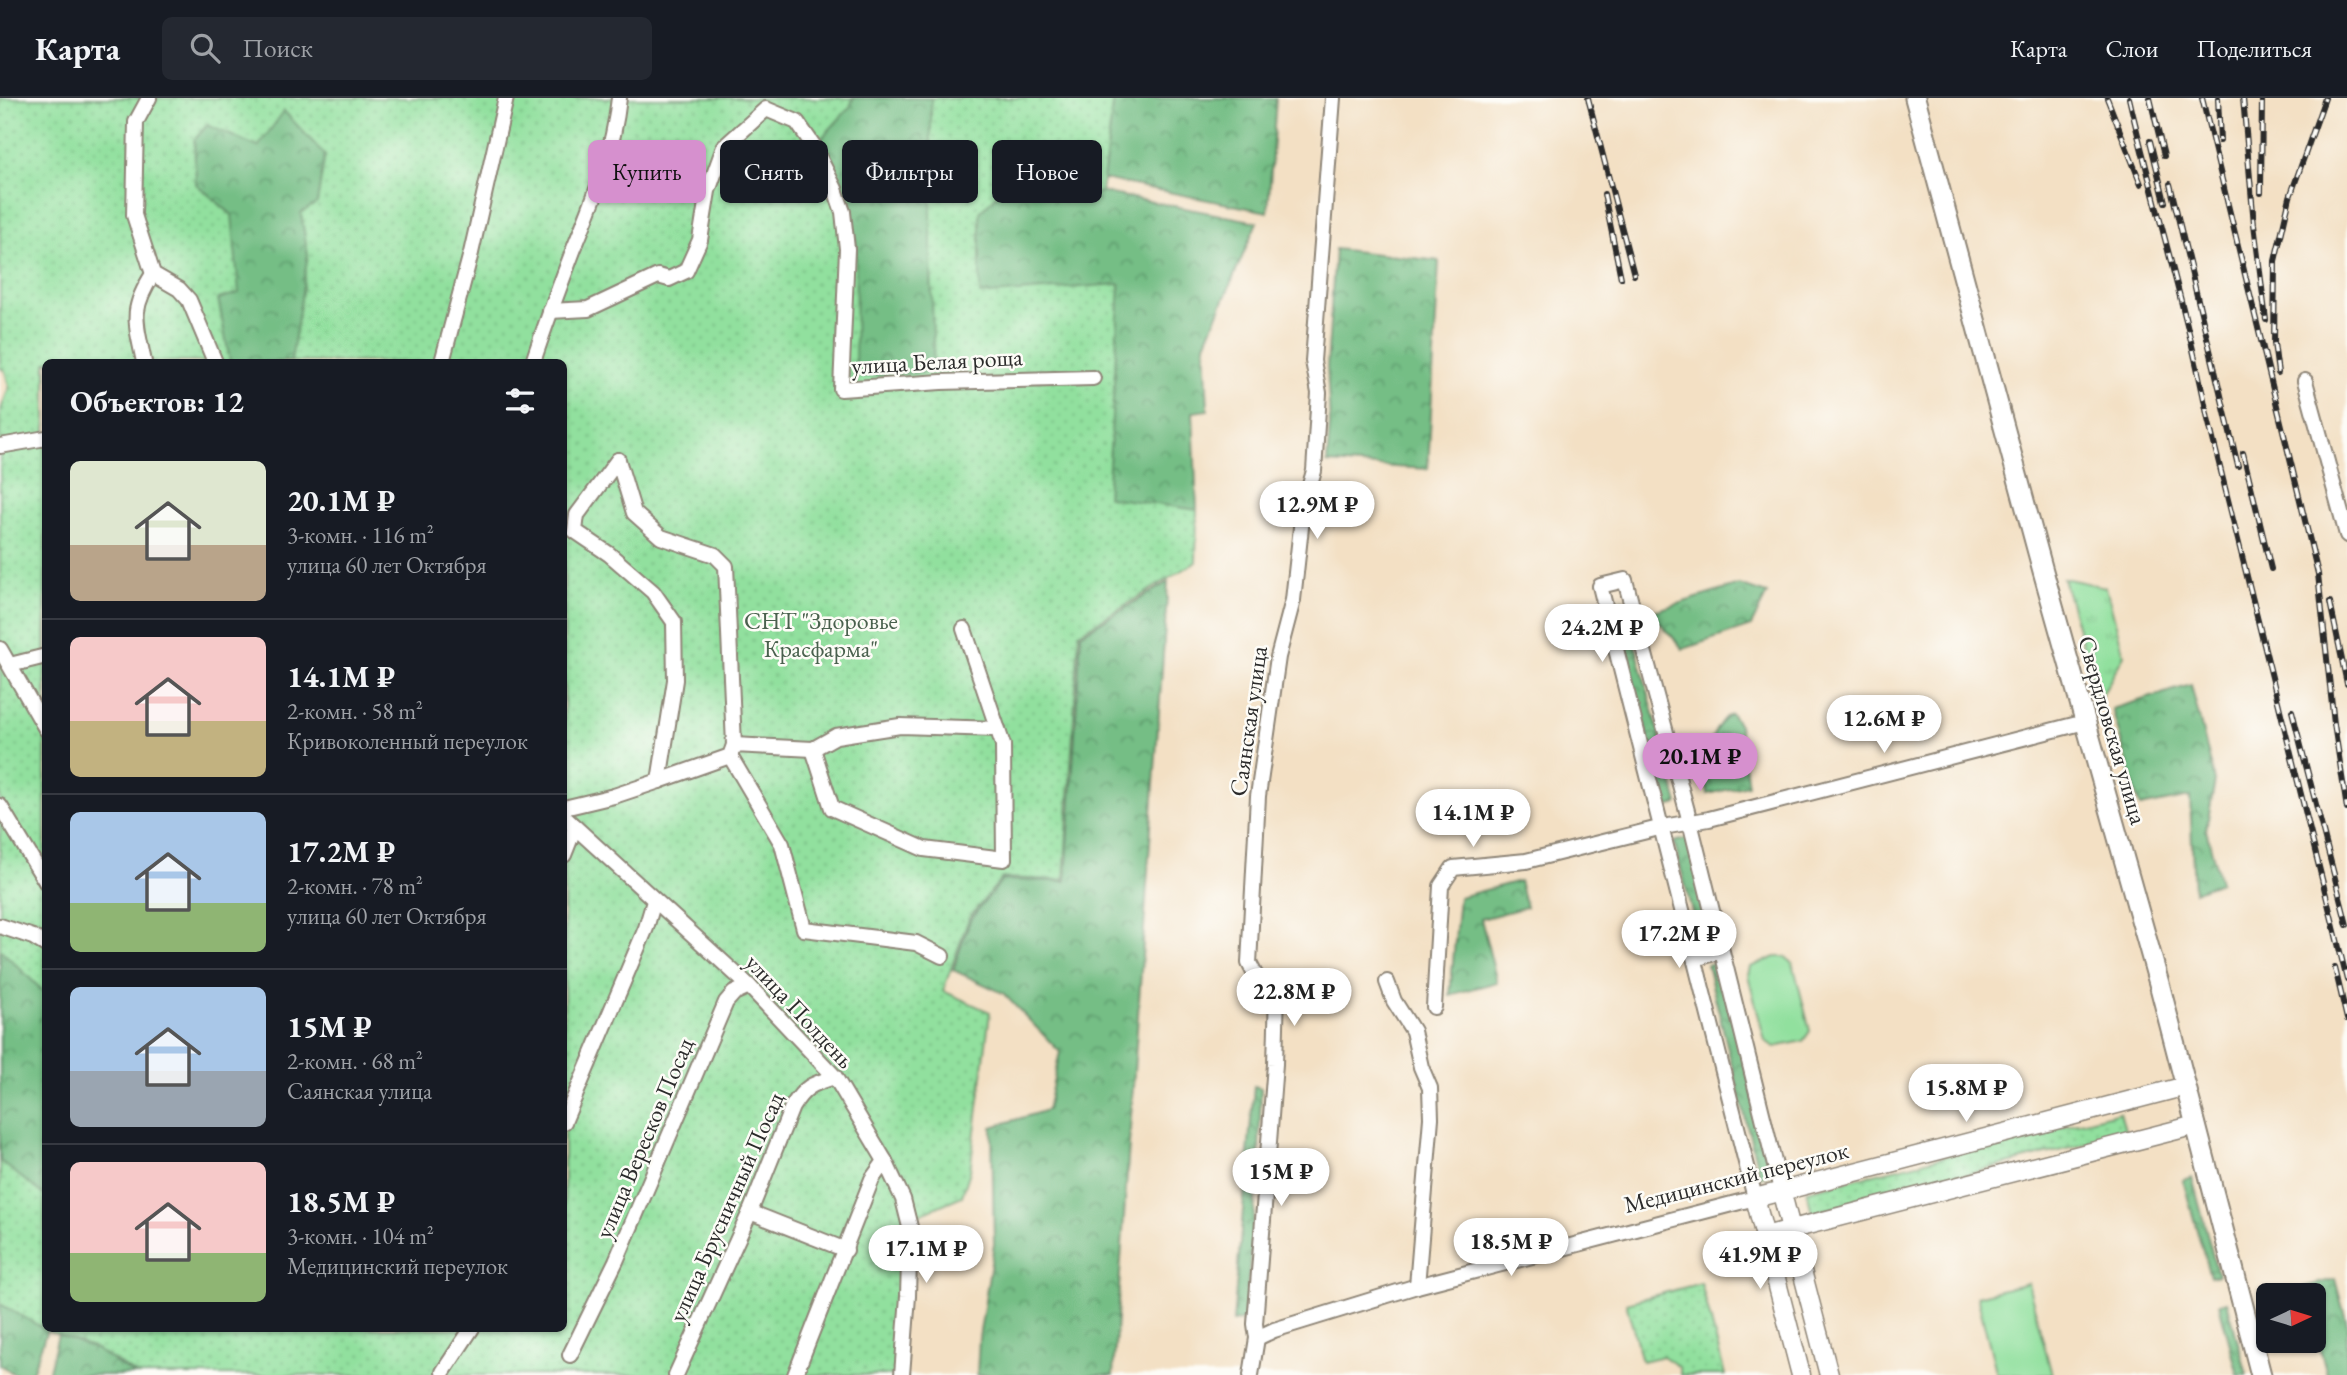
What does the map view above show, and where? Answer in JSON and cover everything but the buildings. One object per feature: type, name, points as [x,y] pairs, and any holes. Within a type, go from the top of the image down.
[{"type":"highway","name":"Свердловская улица","points":[[1915,98],[2085,722],[2155,967],[2261,1375]]},
{"type":"main road","name":"Медицинский переулок","points":[[1755,1198],[2186,1086]]},
{"type":"main road","points":[[1765,1236],[2196,1125]]},
{"type":"main road","points":[[1782,1190],[1829,1375]]},
{"type":"main road","points":[[1755,1198],[1801,1375]]},
{"type":"street","points":[[149,98],[136,122],[134,215],[153,274],[178,289],[189,300],[214,359]]},
{"type":"street","points":[[443,359],[471,253],[506,98]]},
{"type":"street","points":[[534,359],[550,311],[606,170],[616,129],[619,98]]},
{"type":"street","name":"Саянская улица","points":[[1258,1338],[1255,1324],[1275,1064],[1277,991],[1262,988],[1249,963],[1258,796],[1278,657],[1293,600],[1303,509],[1314,471],[1319,393],[1313,360],[1334,98]]},
{"type":"street","name":"улица Белая роща","points":[[550,311],[588,309],[658,276],[669,279],[685,271],[700,240],[708,191],[724,147],[766,109],[797,122],[813,145],[843,212],[847,249],[841,389],[941,382],[1093,378]]},
{"type":"street","points":[[143,359],[135,315],[140,294],[153,274]]},
{"type":"street","points":[[2305,381],[2347,535]]},
{"type":"street","points":[[0,446],[42,439]]},
{"type":"street","points":[[659,781],[675,680],[674,622],[653,592],[609,554],[575,531],[577,515],[618,460],[634,513],[661,537],[715,555],[726,566],[732,751],[782,844],[803,929],[916,943],[942,956]]},
{"type":"street","points":[[1755,1198],[1600,586],[1625,580],[1690,822],[1782,1190]]},
{"type":"street","points":[[813,749],[832,808],[924,849],[1004,859],[1003,745],[964,629]]},
{"type":"street","points":[[0,649],[42,722]]},
{"type":"street","points":[[10,665],[42,657]]},
{"type":"street","points":[[1434,1007],[1441,886],[1453,868],[1526,861],[2085,722]]},
{"type":"street","points":[[567,807],[659,781],[732,751],[813,749],[836,736],[900,726],[998,729]]},
{"type":"street","points":[[0,806],[42,875]]},
{"type":"street","name":"улица Полдень","points":[[567,820],[749,986],[835,1077],[885,1161],[903,1199],[910,1227],[902,1375]]},
{"type":"street","points":[[567,847],[575,827]]},
{"type":"street","points":[[567,1115],[646,928],[654,901]]},
{"type":"street","points":[[0,926],[42,943]]},
{"type":"street","points":[[1695,959],[1721,951]]},
{"type":"street","points":[[1387,982],[1394,1002],[1413,1031],[1421,1068],[1430,1088],[1431,1118],[1417,1286]]},
{"type":"street","name":"улица Вересков Посад","points":[[570,1354],[616,1262],[726,1002],[734,993],[749,986]]},
{"type":"street","name":"улица Брусничный Посад","points":[[676,1375],[750,1212],[797,1099],[802,1091],[813,1084],[835,1077]]},
{"type":"street","points":[[795,1375],[872,1180],[885,1161]]},
{"type":"street","name":"Медицинский переулок","points":[[1258,1338],[1274,1330],[1417,1286],[1755,1198]]},
{"type":"street","points":[[750,1212],[846,1250]]},
{"type":"street","points":[[443,1372],[469,1332]]},
{"type":"street","points":[[1251,1375],[1258,1338]]},
{"type":"green space","name":"СНТ \"Здоровье Красфарма\"","points":[[0,98],[853,98],[850,107],[820,140],[720,140],[720,203],[828,203],[828,156],[842,183],[842,203],[849,203],[856,246],[855,377],[934,372],[931,203],[978,203],[978,140],[931,140],[931,98],[1114,98],[1102,185],[1102,140],[992,140],[992,200],[980,212],[980,295],[1120,284],[1107,497],[1197,510],[1196,562],[1079,633],[1064,880],[1002,878],[969,918],[943,991],[990,1012],[970,1171],[962,1196],[904,1221],[896,1375],[138,1375],[95,1349],[52,1332],[567,1332],[567,359],[291,359],[308,255],[301,213],[317,203],[325,155],[284,111],[258,147],[207,125],[194,140],[196,184],[232,215],[239,293],[218,299],[229,359],[42,359],[42,990],[0,949],[0,412],[9,387],[5,371],[0,368]]},
{"type":"green space","points":[[853,98],[931,98],[931,140],[842,140],[842,203],[931,203],[934,373],[854,377],[856,246],[828,164],[828,140],[820,140],[850,107]]},
{"type":"green space","points":[[1114,98],[1276,98],[1268,212],[1103,179]]},
{"type":"green space","points":[[284,111],[325,155],[317,204],[301,214],[308,255],[291,359],[229,359],[218,298],[232,215],[196,184],[194,140],[207,125]]},
{"type":"green space","points":[[1102,192],[1257,222],[1205,344],[1208,410],[1193,412],[1197,510],[1107,497],[1120,284],[980,295],[980,212],[992,200],[992,203],[1102,203]]},
{"type":"green space","points":[[1335,249],[1439,261],[1428,469],[1327,463],[1330,424],[1327,367]]},
{"type":"green space","points":[[2063,578],[2106,587],[2124,655],[2099,701]]},
{"type":"green space","points":[[1168,582],[1113,1375],[977,1375],[979,1338],[994,1244],[992,1127],[1047,1110],[1060,1052],[1003,993],[953,970],[970,920],[1002,880],[1066,881],[1081,634]]},
{"type":"green space","points":[[1739,585],[1767,594],[1751,626],[1683,649],[1651,612]]},
{"type":"green space","points":[[1623,599],[1678,804],[1666,807],[1613,602]]},
{"type":"green space","points":[[2191,685],[2215,781],[2206,830],[2220,882],[2194,892],[2190,797],[2140,807],[2112,709]]},
{"type":"green space","points":[[1731,714],[1739,725],[1748,785],[1708,794],[1701,759],[1722,721]]},
{"type":"green space","points":[[1689,838],[1715,938],[1700,942],[1674,842]]},
{"type":"green space","points":[[1519,881],[1526,907],[1481,919],[1497,982],[1450,995],[1459,897]]},
{"type":"green space","points":[[0,949],[42,990],[42,1194],[0,1161]]},
{"type":"green space","points":[[1776,957],[1785,957],[1793,963],[1810,1031],[1803,1041],[1775,1047],[1765,1041],[1748,975],[1750,967]]},
{"type":"green space","points":[[1719,961],[1772,1173],[1760,1177],[1707,965]]},
{"type":"green space","points":[[1254,1086],[1261,1088],[1259,1153],[1245,1319],[1233,1322]]},
{"type":"green space","points":[[2120,1112],[2126,1134],[1812,1213],[1807,1191]]},
{"type":"green space","name":"СНТ \"Здоровье Красфарма\"","points":[[0,1161],[42,1194],[42,1327],[0,1304]]},
{"type":"green space","points":[[2192,1177],[2218,1275],[2210,1277],[2183,1180]]},
{"type":"green space","points":[[2335,1279],[2347,1324],[2347,1375],[2327,1375],[2321,1353],[2326,1353],[2326,1283],[2320,1283]]},
{"type":"green space","points":[[1701,1283],[1725,1375],[1681,1375],[1679,1367],[1663,1356],[1642,1361],[1626,1303]]},
{"type":"green space","points":[[2028,1283],[2052,1375],[1997,1375],[1977,1296]]},
{"type":"green space","points":[[2227,1302],[2247,1375],[2238,1375],[2219,1304]]},
{"type":"green space","points":[[0,1304],[42,1327],[42,1332],[46,1332],[31,1375],[16,1375],[0,1365]]},
{"type":"green space","points":[[58,1334],[95,1349],[135,1375],[48,1375]]},
{"type":"railway","points":[[1588,98],[1634,275]]},
{"type":"railway","points":[[2107,98],[2141,184]]},
{"type":"railway","points":[[2129,98],[2347,980]]},
{"type":"railway","points":[[2150,98],[2164,156]]},
{"type":"railway","points":[[2202,98],[2318,574],[2334,724],[2347,809]]},
{"type":"railway","points":[[2218,98],[2220,141]]},
{"type":"railway","points":[[2243,98],[2266,320]]},
{"type":"railway","points":[[2261,193],[2262,98]]},
{"type":"railway","points":[[2278,373],[2274,343],[2275,261],[2290,197],[2325,98]]},
{"type":"railway","points":[[2150,141],[2165,202]]},
{"type":"railway","points":[[2170,184],[2238,466]]},
{"type":"railway","points":[[1604,194],[1621,278]]},
{"type":"railway","points":[[2243,453],[2271,569]]},
{"type":"railway","points":[[2330,602],[2347,684]]},
{"type":"railway","points":[[2292,711],[2347,925]]},
{"type":"railway","points":[[2335,968],[2347,1019]]}]
